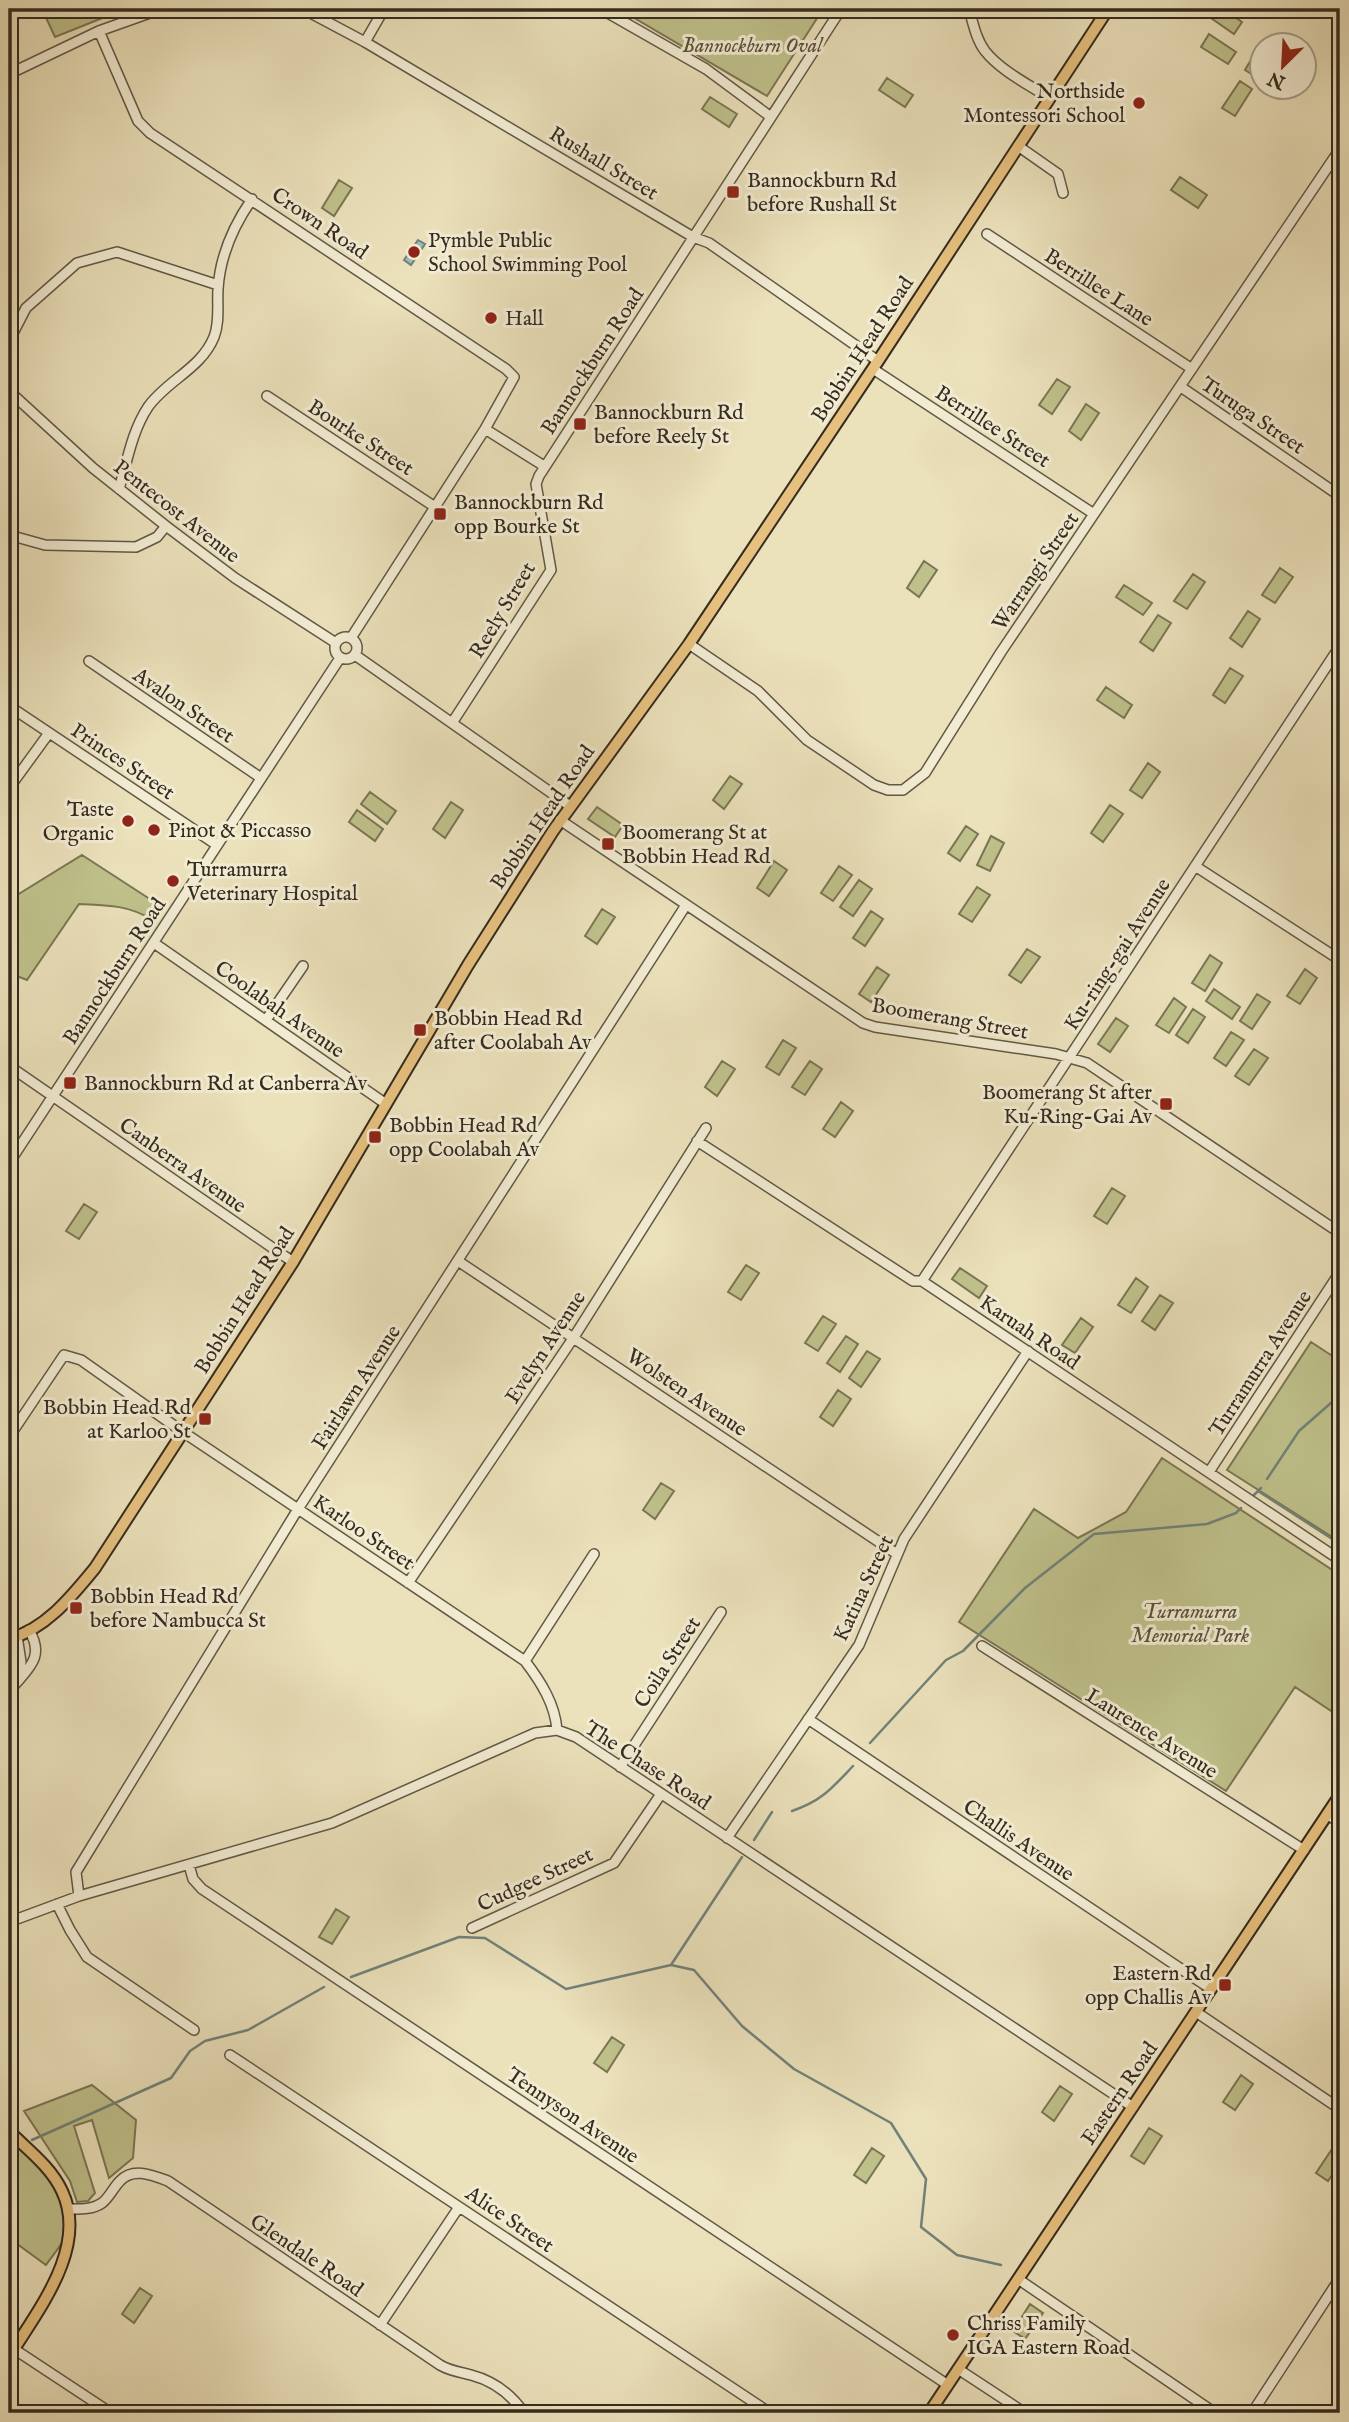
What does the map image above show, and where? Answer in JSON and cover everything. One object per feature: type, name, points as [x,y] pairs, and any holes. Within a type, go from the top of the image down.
[{"type":"main road","name":"Bobbin Head Road","points":[[13,1637],[29,1630],[57,1610],[95,1568],[293,1262],[468,965],[570,806],[689,644],[1108,9]]},
{"type":"main road","name":"Eastern Road","points":[[929,2413],[1340,1795]]},
{"type":"main road","points":[[9,2131],[46,2168],[62,2191],[68,2209],[69,2241],[60,2272],[11,2353]]},
{"type":"street","points":[[9,74],[99,31],[162,9]]},
{"type":"street","name":"Rushall Street","points":[[303,9],[365,42],[693,237],[709,243],[875,365]]},
{"type":"street","points":[[365,42],[384,9]]},
{"type":"street","points":[[601,9],[706,69],[771,117]]},
{"type":"street","name":"Bannockburn Road","points":[[485,429],[544,466],[841,9]]},
{"type":"street","points":[[969,9],[974,28],[986,51],[1049,98]]},
{"type":"street","name":"Crown Road","points":[[99,31],[138,121],[150,133],[506,369],[514,377],[485,429]]},
{"type":"street","points":[[1018,146],[1058,174],[1063,193]]},
{"type":"street","name":"Warrangi Street","points":[[689,644],[758,691],[807,740],[874,785],[888,790],[903,790],[925,773],[1001,652],[1340,149]]},
{"type":"street","points":[[119,489],[132,444],[148,407],[196,365],[209,347],[217,327],[218,285],[229,240],[252,199]]},
{"type":"street","name":"Berrillee Lane","points":[[987,234],[1192,369]]},
{"type":"street","points":[[9,341],[26,308],[77,263],[117,251],[218,285]]},
{"type":"street","name":"Berrillee Street","points":[[875,365],[1094,514]]},
{"type":"street","name":"Turuga Street","points":[[1181,387],[1340,496]]},
{"type":"street","name":"Pentecost Avenue","points":[[9,391],[93,468],[166,526],[235,578],[336,643]]},
{"type":"street","name":"Bourke Street","points":[[267,397],[435,507]]},
{"type":"street","points":[[351,638],[485,429]]},
{"type":"street","name":"Reely Street","points":[[452,723],[551,570],[536,484],[544,466]]},
{"type":"street","points":[[9,535],[45,545],[136,547],[158,537],[166,526]]},
{"type":"street","points":[[344,637],[351,638],[357,644],[355,655],[348,659],[340,657],[335,651],[336,643],[344,637]]},
{"type":"street","name":"Ku-ring-gai Avenue","points":[[922,1281],[1340,646]]},
{"type":"street","points":[[355,655],[570,806]]},
{"type":"street","name":"Bannockburn Road","points":[[9,1163],[340,657]]},
{"type":"street","name":"Avalon Street","points":[[89,662],[261,778]]},
{"type":"street","name":"Princes Street","points":[[9,706],[217,845]]},
{"type":"street","points":[[9,788],[49,733]]},
{"type":"street","name":"Boomerang Street","points":[[561,820],[863,1023],[874,1027],[1069,1057],[1087,1063],[1340,1233]]},
{"type":"street","points":[[1195,866],[1340,960]]},
{"type":"street","name":"Fairlawn Avenue","points":[[79,1896],[76,1872],[298,1509],[686,905]]},
{"type":"street","name":"Coolabah Avenue","points":[[154,943],[386,1104]]},
{"type":"street","points":[[266,1020],[303,966]]},
{"type":"street","name":"Canberra Avenue","points":[[9,1066],[293,1262]]},
{"type":"street","name":"Evelyn Avenue","points":[[408,1583],[574,1337],[706,1128]]},
{"type":"street","name":"Karuah Road","points":[[697,1141],[914,1281],[922,1281],[1340,1560]]},
{"type":"street","name":"Wolsten Avenue","points":[[457,1261],[897,1554]]},
{"type":"street","name":"Turramurra Avenue","points":[[1209,1472],[1340,1272]]},
{"type":"street","name":"Katina Street","points":[[727,1838],[859,1645],[904,1539],[1028,1352]]},
{"type":"street","name":"Karloo Street","points":[[9,1437],[64,1355],[81,1360],[183,1432],[525,1661]]},
{"type":"street","points":[[557,1731],[555,1712],[537,1676],[525,1661],[594,1555]]},
{"type":"street","name":"Coila Street","points":[[620,1767],[721,1612]]},
{"type":"street","points":[[9,1692],[33,1663],[36,1641],[29,1630]]},
{"type":"street","points":[[13,1637],[21,1662],[19,1678]]},
{"type":"street","name":"Laurence Avenue","points":[[982,1646],[1304,1850]]},
{"type":"street","name":"Challis Avenue","points":[[808,1719],[1211,1989]]},
{"type":"street","name":"The Chase Road","points":[[9,1922],[79,1896],[332,1823],[535,1733],[557,1731],[576,1737],[1133,2107]]},
{"type":"street","name":"Cudgee Street","points":[[472,1928],[614,1863],[661,1794]]},
{"type":"street","points":[[1327,1814],[1340,1823]]},
{"type":"street","name":"Tennyson Avenue","points":[[189,1865],[192,1879],[202,1889],[948,2385]]},
{"type":"street","points":[[57,1903],[87,1957],[194,2030]]},
{"type":"street","points":[[1196,2012],[1340,2109]]},
{"type":"street","name":"Alice Street","points":[[230,2054],[770,2413]]},
{"type":"street","name":"Glendale Road","points":[[68,2209],[89,2209],[103,2203],[120,2180],[130,2174],[155,2176],[168,2181],[444,2368],[481,2378],[500,2387],[524,2413]]},
{"type":"street","points":[[380,2325],[459,2207]]},
{"type":"street","points":[[1252,2413],[1340,2278]]},
{"type":"street","points":[[1018,2279],[1215,2413]]},
{"type":"street","points":[[11,2353],[111,2413]]},
{"type":"street","points":[[958,2369],[1025,2413]]},
{"type":"green space","points":[[42,9],[125,9],[55,37]]},
{"type":"green space","name":"Bannockburn Oval","points":[[619,9],[823,9],[767,96]]},
{"type":"green space","points":[[1213,9],[1223,9],[1242,22],[1234,34],[1208,16]]},
{"type":"green space","points":[[1209,34],[1236,52],[1228,64],[1201,47]]},
{"type":"green space","points":[[887,78],[913,95],[905,107],[879,90]]},
{"type":"green space","points":[[1240,81],[1248,86],[1248,95],[1235,116],[1222,108]]},
{"type":"green space","points":[[710,97],[737,114],[729,127],[702,109]]},
{"type":"green space","points":[[1180,177],[1207,195],[1198,208],[1171,190]]},
{"type":"green space","points":[[339,180],[352,188],[334,216],[322,208]]},
{"type":"green space","points":[[1057,379],[1070,387],[1052,414],[1039,405]]},
{"type":"green space","points":[[1086,404],[1099,413],[1081,440],[1069,431]]},
{"type":"green space","points":[[924,561],[937,570],[919,597],[907,588]]},
{"type":"green space","points":[[1280,568],[1293,577],[1275,603],[1262,595]]},
{"type":"green space","points":[[1193,574],[1205,582],[1187,609],[1174,601]]},
{"type":"green space","points":[[1124,585],[1152,603],[1143,615],[1116,597]]},
{"type":"green space","points":[[1248,611],[1260,619],[1242,647],[1230,638]]},
{"type":"green space","points":[[1158,615],[1171,623],[1153,651],[1140,642]]},
{"type":"green space","points":[[1230,668],[1243,676],[1225,703],[1213,695]]},
{"type":"green space","points":[[1106,687],[1132,705],[1124,718],[1097,700]]},
{"type":"green space","points":[[1148,763],[1160,772],[1142,798],[1130,790]]},
{"type":"green space","points":[[730,776],[742,784],[724,809],[713,800]]},
{"type":"green space","points":[[370,792],[396,811],[387,824],[361,804]]},
{"type":"green space","points":[[451,802],[463,810],[445,838],[433,829]]},
{"type":"green space","points":[[1110,805],[1123,814],[1103,842],[1091,833]]},
{"type":"green space","points":[[597,807],[623,825],[615,837],[588,819]]},
{"type":"green space","points":[[357,810],[383,829],[375,841],[349,822]]},
{"type":"green space","points":[[966,826],[978,834],[960,861],[948,853]]},
{"type":"green space","points":[[991,836],[1004,843],[990,871],[977,865]]},
{"type":"green space","points":[[82,855],[159,905],[159,909],[152,920],[126,909],[79,904],[27,980],[9,973],[9,900]]},
{"type":"green space","points":[[774,861],[787,870],[769,896],[757,888]]},
{"type":"green space","points":[[839,866],[852,875],[833,901],[821,893]]},
{"type":"green space","points":[[859,880],[872,889],[853,916],[840,907]]},
{"type":"green space","points":[[977,887],[990,895],[972,922],[959,914]]},
{"type":"green space","points":[[602,909],[615,917],[597,944],[585,936]]},
{"type":"green space","points":[[871,911],[883,919],[865,946],[853,938]]},
{"type":"green space","points":[[1027,949],[1040,957],[1021,983],[1009,975]]},
{"type":"green space","points":[[1210,955],[1222,963],[1205,991],[1192,983]]},
{"type":"green space","points":[[877,967],[889,975],[871,1002],[859,994]]},
{"type":"green space","points":[[1305,969],[1317,978],[1300,1004],[1287,996]]},
{"type":"green space","points":[[1214,989],[1240,1007],[1232,1019],[1206,1001]]},
{"type":"green space","points":[[1257,994],[1270,1002],[1252,1029],[1240,1021]]},
{"type":"green space","points":[[1174,998],[1186,1007],[1169,1033],[1156,1025]]},
{"type":"green space","points":[[1193,1009],[1205,1017],[1188,1043],[1176,1035]]},
{"type":"green space","points":[[1116,1018],[1128,1026],[1110,1052],[1098,1044]]},
{"type":"green space","points":[[1231,1032],[1244,1040],[1226,1066],[1214,1058]]},
{"type":"green space","points":[[783,1040],[796,1048],[779,1075],[766,1067]]},
{"type":"green space","points":[[1254,1049],[1268,1058],[1249,1085],[1235,1076]]},
{"type":"green space","points":[[722,1061],[735,1069],[717,1096],[705,1087]]},
{"type":"green space","points":[[810,1061],[822,1069],[805,1095],[792,1087]]},
{"type":"green space","points":[[841,1102],[853,1111],[835,1137],[823,1129]]},
{"type":"green space","points":[[1112,1188],[1125,1196],[1107,1224],[1094,1216]]},
{"type":"green space","points":[[84,1204],[97,1212],[79,1239],[66,1231]]},
{"type":"green space","points":[[746,1265],[759,1273],[741,1300],[728,1292]]},
{"type":"green space","points":[[960,1268],[987,1286],[979,1298],[952,1279]]},
{"type":"green space","points":[[1136,1278],[1148,1287],[1131,1313],[1118,1305]]},
{"type":"green space","points":[[1160,1295],[1173,1303],[1155,1330],[1142,1321]]},
{"type":"green space","points":[[823,1316],[836,1324],[818,1351],[805,1343]]},
{"type":"green space","points":[[1081,1318],[1093,1327],[1075,1353],[1062,1345]]},
{"type":"green space","points":[[846,1336],[858,1344],[840,1372],[827,1363]]},
{"type":"green space","points":[[1311,1342],[1340,1361],[1340,1542],[1227,1470]]},
{"type":"green space","points":[[867,1351],[880,1359],[861,1387],[849,1378]]},
{"type":"green space","points":[[838,1390],[851,1399],[833,1426],[820,1417]]},
{"type":"green space","name":"Turramurra Memorial Park","points":[[1162,1458],[1340,1575],[1340,1717],[1295,1687],[1226,1791],[959,1622],[1034,1509],[1078,1538],[1126,1512]]},
{"type":"green space","points":[[661,1483],[674,1491],[655,1519],[643,1510]]},
{"type":"green space","points":[[336,1909],[349,1917],[332,1944],[319,1937]]},
{"type":"green space","points":[[612,2037],[624,2045],[607,2072],[594,2063]]},
{"type":"green space","points":[[1241,2075],[1253,2084],[1235,2110],[1223,2102]]},
{"type":"green space","points":[[92,2085],[136,2120],[133,2158],[109,2178],[92,2120],[74,2126],[95,2193],[88,2201],[77,2202],[70,2181],[24,2111]]},
{"type":"green space","points":[[1060,2086],[1072,2094],[1054,2121],[1042,2112]]},
{"type":"green space","points":[[1149,2128],[1162,2136],[1144,2164],[1131,2156]]},
{"type":"green space","points":[[9,2138],[51,2182],[64,2209],[64,2238],[46,2265],[9,2238]]},
{"type":"green space","points":[[1334,2146],[1340,2151],[1340,2163],[1328,2181],[1316,2173]]},
{"type":"green space","points":[[872,2148],[884,2156],[866,2183],[854,2175]]},
{"type":"green space","points":[[140,2288],[152,2296],[134,2323],[122,2314]]},
{"type":"green space","points":[[1030,2304],[1043,2313],[1025,2339],[1013,2331]]},
{"type":"water","name":"Pymble Public School Swimming Pool","points":[[418,240],[425,244],[411,265],[404,260]]},
{"type":"waterway","points":[[1267,1479],[1299,1431],[1340,1395]]},
{"type":"waterway","points":[[1253,1496],[1261,1488]]},
{"type":"waterway","points":[[1258,1491],[1340,1544]]},
{"type":"waterway","points":[[870,1743],[946,1660],[963,1651],[1025,1588],[1094,1534],[1207,1524],[1236,1513],[1241,1508]]},
{"type":"waterway","points":[[792,1811],[819,1798],[853,1766]]},
{"type":"waterway","points":[[754,1840],[772,1812]]},
{"type":"waterway","points":[[671,1965],[742,1857]]},
{"type":"waterway","points":[[351,1977],[459,1937],[485,1938],[566,1989],[671,1965],[694,1970],[742,2026],[794,2069],[891,2123],[926,2179],[921,2227],[957,2255],[1001,2265]]},
{"type":"waterway","points":[[32,2140],[171,2078],[190,2051],[205,2041],[248,2030],[324,1987]]},
{"type":"place","name":"Northside Montessori School","points":[[1139,103]]},
{"type":"place","name":"Bannockburn Rd before Rushall St","points":[[733,192]]},
{"type":"place","name":"Pymble Public School Swimming Pool","points":[[414,252]]},
{"type":"place","name":"Hall","points":[[491,318]]},
{"type":"place","name":"Bannockburn Rd before Reely St","points":[[580,424]]},
{"type":"place","name":"Bannockburn Rd opp Bourke St","points":[[440,514]]},
{"type":"place","name":"Taste Organic","points":[[128,821]]},
{"type":"place","name":"Pinot & Piccasso","points":[[154,830]]},
{"type":"place","name":"Boomerang St at Bobbin Head Rd","points":[[608,844]]},
{"type":"place","name":"Turramurra Veterinary Hospital","points":[[173,881]]},
{"type":"place","name":"Bobbin Head Rd after Coolabah Av","points":[[420,1030]]},
{"type":"place","name":"Bannockburn Rd at Canberra Av","points":[[70,1083]]},
{"type":"place","name":"Boomerang St after Ku-Ring-Gai Av","points":[[1166,1104]]},
{"type":"place","name":"Bobbin Head Rd opp Coolabah Av","points":[[375,1137]]},
{"type":"place","name":"Bobbin Head Rd at Karloo St","points":[[205,1419]]},
{"type":"place","name":"Bobbin Head Rd before Nambucca St","points":[[76,1608]]},
{"type":"place","name":"Eastern Rd opp Challis Av","points":[[1225,1985]]},
{"type":"place","name":"Chriss Family IGA Eastern Road","points":[[953,2335]]}]
